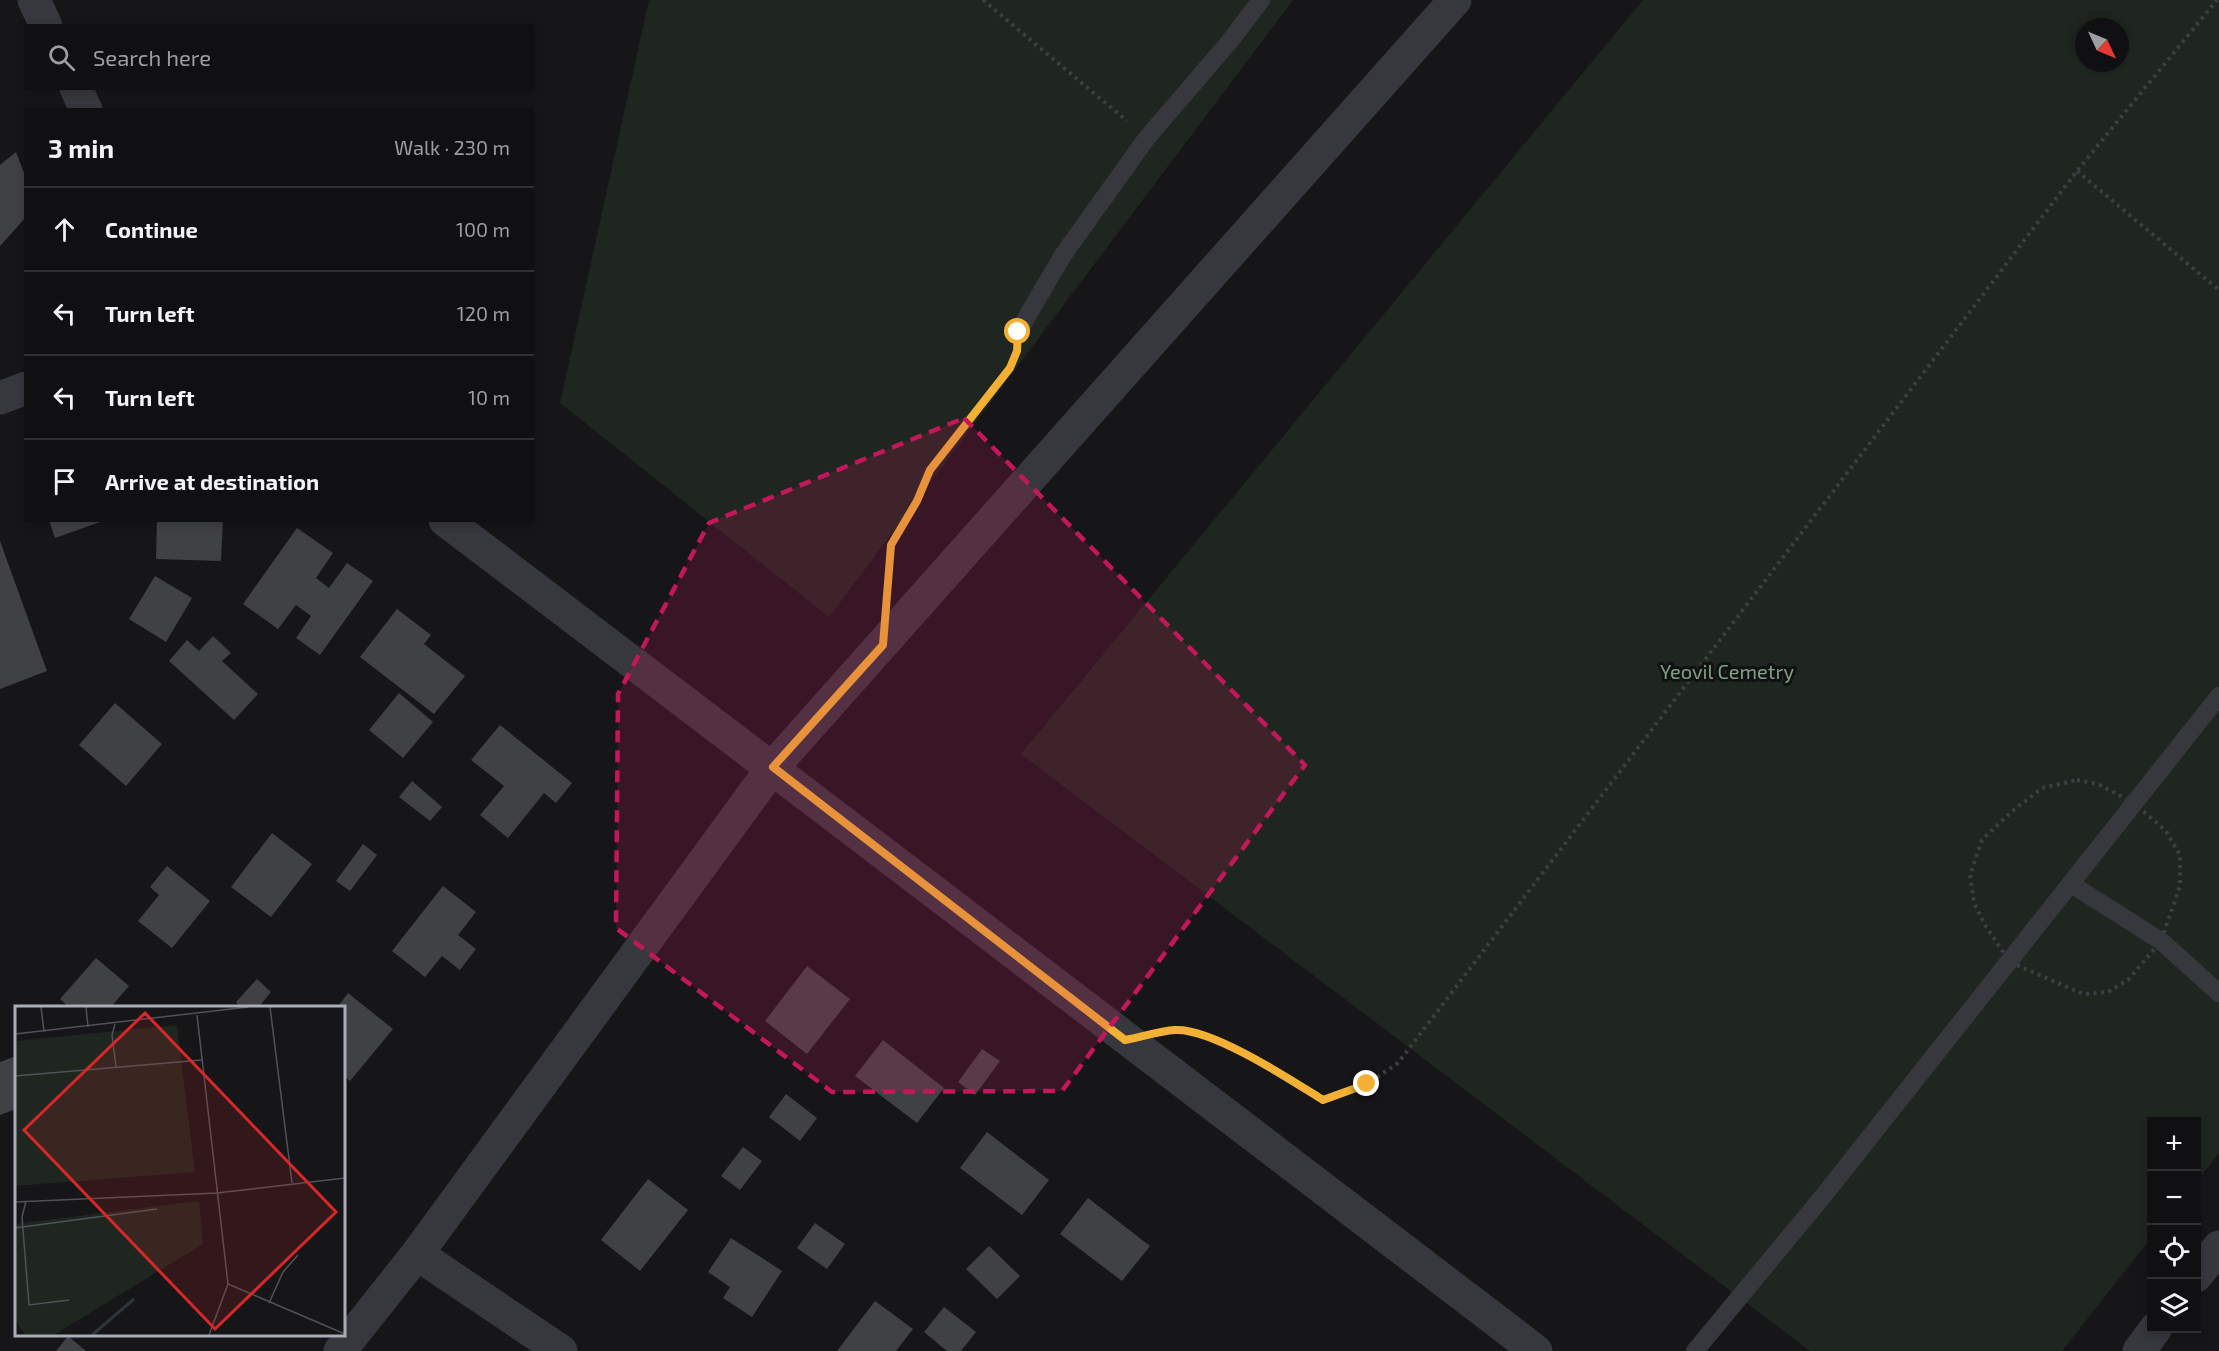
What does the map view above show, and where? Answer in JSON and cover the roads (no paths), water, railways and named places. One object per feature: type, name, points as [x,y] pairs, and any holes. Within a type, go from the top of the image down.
[{"type":"street","points":[[34,0],[45,24]]},
{"type":"street","points":[[340,1351],[417,1254],[773,767],[1455,0]]},
{"type":"street","points":[[77,90],[85,108]]},
{"type":"street","points":[[0,398],[24,389]]},
{"type":"street","points":[[448,522],[773,767],[1125,1040],[1536,1351]]},
{"type":"street","points":[[2201,1270],[2219,1247]]},
{"type":"street","points":[[417,1254],[561,1351]]},
{"type":"street","points":[[2139,1351],[2153,1333]]},
{"type":"lane","points":[[1018,332],[1063,255],[1146,139],[1230,41],[1261,0]]},
{"type":"lane","points":[[1695,1351],[1824,1195],[2219,696]]},
{"type":"lane","points":[[2071,884],[2161,941],[2219,993]]},
{"type":"park label","name":"Yeovil Cemetry","points":[[1727,672]]}]
